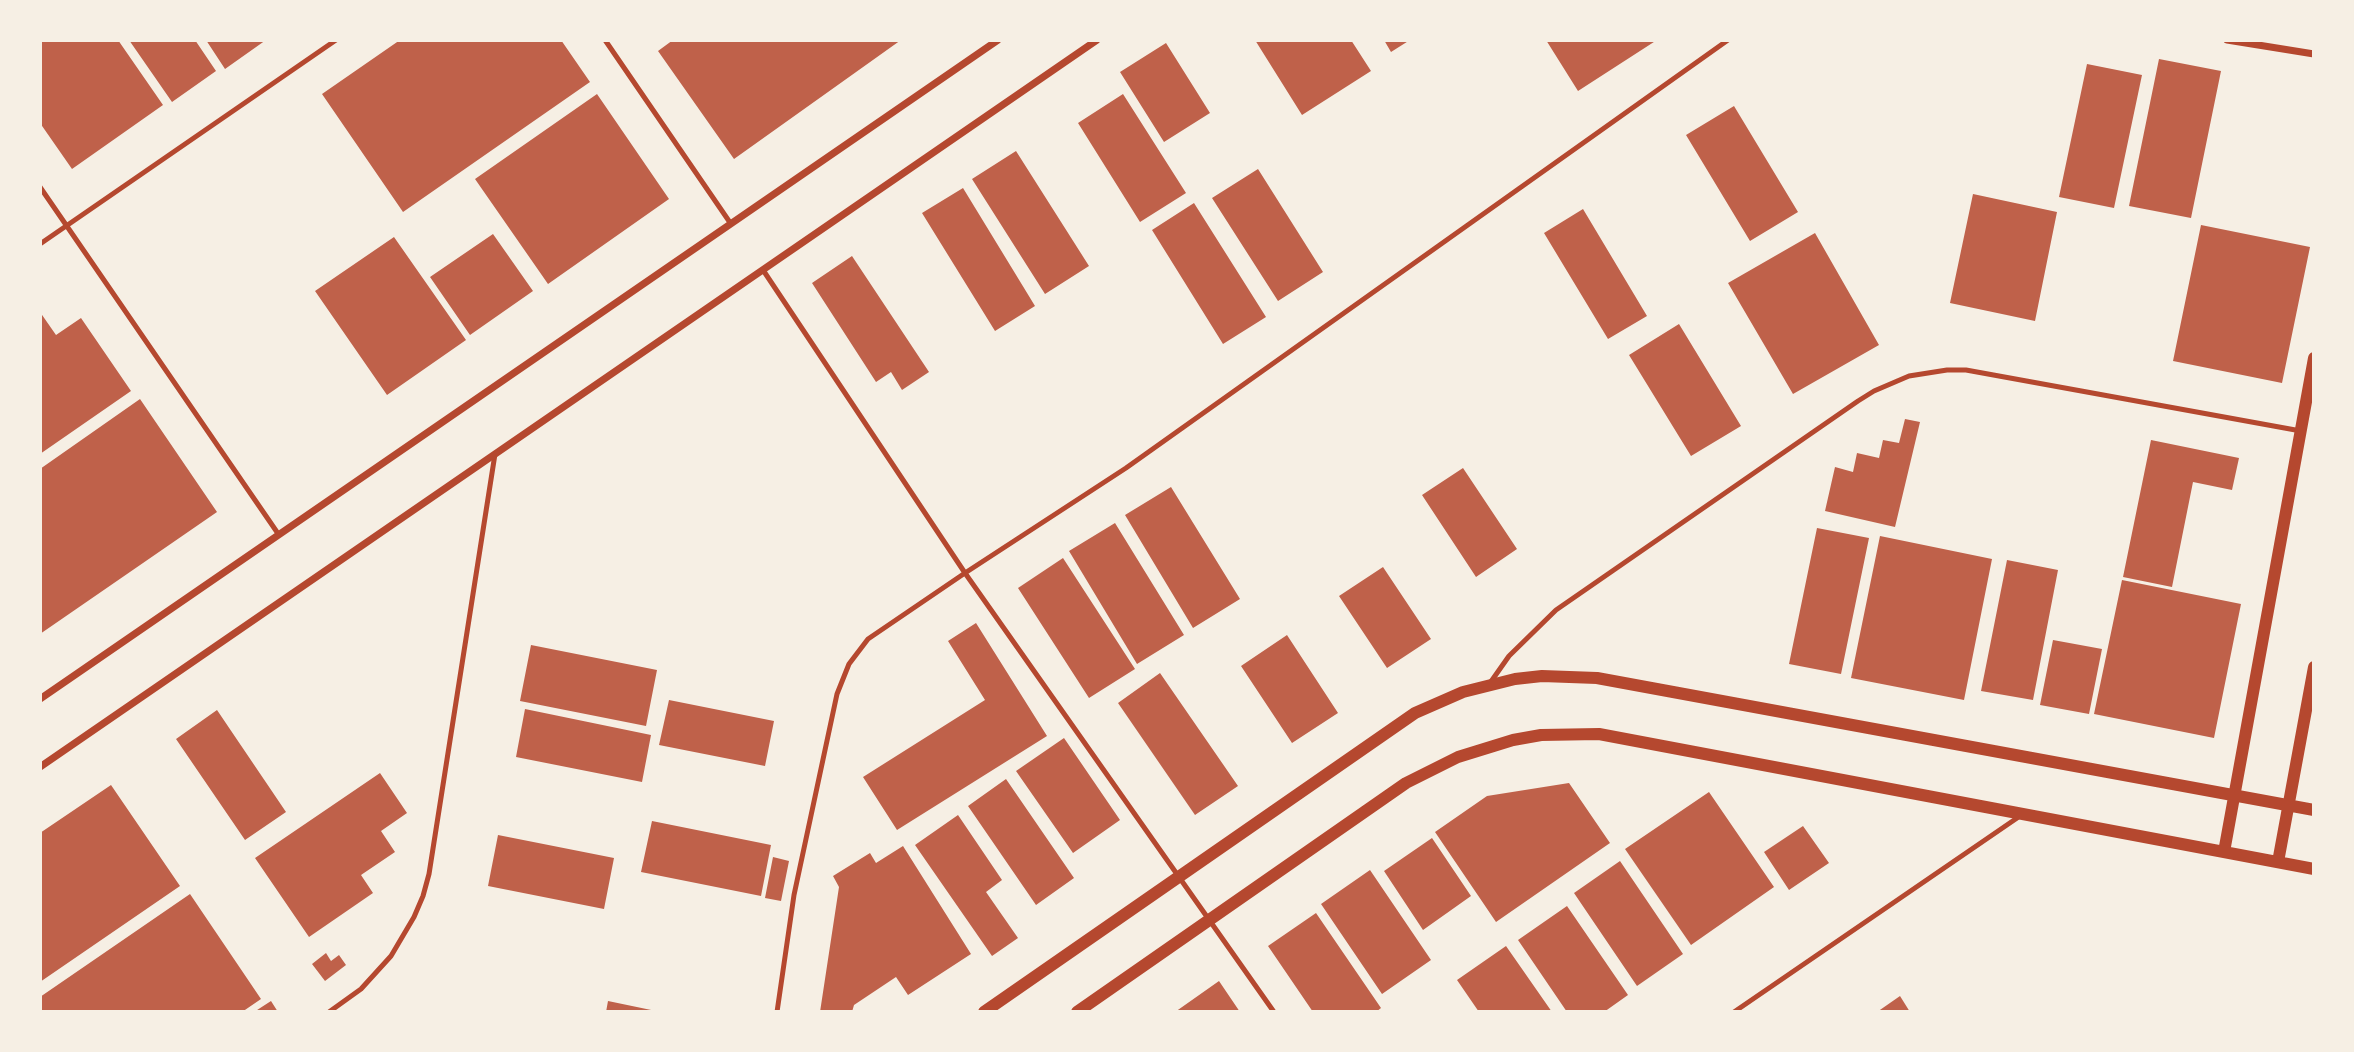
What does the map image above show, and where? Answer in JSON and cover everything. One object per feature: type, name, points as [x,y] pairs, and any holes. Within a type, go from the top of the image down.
[{"type":"street","points":[[40,699],[998,40]]},
{"type":"street","points":[[40,767],[1097,40]]},
{"type":"street","points":[[2227,40],[2314,54]]},
{"type":"street","points":[[2224,852],[2314,358]]},
{"type":"street","points":[[2278,862],[2314,667]]},
{"type":"street","points":[[984,1012],[1415,713],[1451,696],[1488,685],[1542,676],[1597,678],[2314,810]]},
{"type":"street","points":[[1077,1012],[1406,783],[1431,769],[1485,747],[1541,736],[1599,734],[2314,869]]},
{"type":"lane","points":[[40,244],[336,40]]},
{"type":"lane","points":[[605,40],[731,224]]},
{"type":"lane","points":[[777,1012],[794,895],[842,679],[853,658],[868,639],[1126,468],[1728,40]]},
{"type":"lane","points":[[40,187],[279,535]]},
{"type":"lane","points":[[763,270],[965,573],[1274,1012]]},
{"type":"lane","points":[[1488,685],[1509,656],[1556,610],[1858,401],[1909,376],[1947,370],[1975,371],[2301,430]]},
{"type":"lane","points":[[329,1012],[361,989],[384,965],[404,937],[423,896],[429,874],[495,454]]},
{"type":"lane","points":[[1734,1012],[2023,814]]},
{"type":"building","points":[[40,40],[118,40],[163,105],[72,169],[40,123]]},
{"type":"building","points":[[129,40],[195,40],[216,71],[172,102]]},
{"type":"building","points":[[206,40],[266,40],[225,69]]},
{"type":"building","points":[[400,40],[561,40],[590,82],[403,212],[322,94]]},
{"type":"building","points":[[673,40],[901,40],[734,159],[658,51]]},
{"type":"building","points":[[1255,40],[1351,40],[1371,71],[1302,115]]},
{"type":"building","points":[[1384,40],[1410,40],[1391,52]]},
{"type":"building","points":[[1546,40],[1657,40],[1578,91]]},
{"type":"building","points":[[1166,43],[1210,113],[1164,142],[1120,72]]},
{"type":"building","points":[[2159,59],[2221,71],[2191,218],[2129,206]]},
{"type":"building","points":[[2087,64],[2142,75],[2114,208],[2059,197]]},
{"type":"building","points":[[597,94],[669,199],[548,284],[475,179]]},
{"type":"building","points":[[1123,94],[1186,193],[1140,222],[1078,123]]},
{"type":"building","points":[[1734,106],[1798,212],[1750,241],[1686,135]]},
{"type":"building","points":[[1016,151],[1089,266],[1045,294],[972,179]]},
{"type":"building","points":[[1258,169],[1323,272],[1278,301],[1212,198]]},
{"type":"building","points":[[963,188],[1035,306],[995,331],[922,213]]},
{"type":"building","points":[[1973,194],[2057,212],[2035,321],[1950,303]]},
{"type":"building","points":[[1194,203],[1266,317],[1223,344],[1152,230]]},
{"type":"building","points":[[1583,209],[1647,316],[1608,339],[1544,233]]},
{"type":"building","points":[[2201,225],[2310,247],[2282,383],[2173,361]]},
{"type":"building","points":[[1815,233],[1879,345],[1793,394],[1728,283]]},
{"type":"building","points":[[493,234],[533,291],[470,335],[430,277]]},
{"type":"building","points":[[394,237],[466,340],[387,395],[315,291]]},
{"type":"building","points":[[852,256],[929,372],[902,390],[891,372],[876,382],[812,283]]},
{"type":"building","points":[[40,312],[56,335],[81,318],[131,391],[40,454]]},
{"type":"building","points":[[1679,324],[1741,426],[1691,456],[1629,355]]},
{"type":"building","points":[[140,399],[217,512],[40,634],[40,469]]},
{"type":"building","points":[[1905,419],[1920,422],[1895,527],[1825,511],[1835,467],[1853,472],[1857,453],[1879,458],[1883,440],[1899,443]]},
{"type":"building","points":[[2151,440],[2239,458],[2232,490],[2193,482],[2172,587],[2123,577]]},
{"type":"building","points":[[1463,468],[1517,549],[1476,577],[1422,495]]},
{"type":"building","points":[[1171,487],[1240,599],[1193,628],[1125,515]]},
{"type":"building","points":[[1115,523],[1184,635],[1137,664],[1069,551]]},
{"type":"building","points":[[1817,528],[1869,538],[1841,674],[1789,664]]},
{"type":"building","points":[[1880,536],[1992,559],[1964,700],[1851,678]]},
{"type":"building","points":[[1063,558],[1135,669],[1089,698],[1018,588]]},
{"type":"building","points":[[2007,560],[2058,570],[2033,700],[1981,691]]},
{"type":"building","points":[[1383,567],[1431,639],[1387,668],[1339,596]]},
{"type":"building","points":[[2122,580],[2241,604],[2214,738],[2094,714]]},
{"type":"building","points":[[976,623],[1047,736],[897,830],[863,777],[985,700],[948,641]]},
{"type":"building","points":[[1287,635],[1338,713],[1292,743],[1241,666]]},
{"type":"building","points":[[2053,640],[2102,649],[2089,714],[2040,705]]},
{"type":"building","points":[[531,645],[657,670],[646,726],[520,701]]},
{"type":"building","points":[[1160,673],[1238,786],[1195,815],[1118,703]]},
{"type":"building","points":[[669,700],[774,721],[765,766],[659,745]]},
{"type":"building","points":[[525,709],[651,735],[642,782],[516,757]]},
{"type":"building","points":[[217,710],[286,812],[245,840],[176,739]]},
{"type":"building","points":[[1064,738],[1120,820],[1073,853],[1016,771]]},
{"type":"building","points":[[380,773],[407,813],[381,831],[395,852],[361,875],[373,893],[309,937],[255,858]]},
{"type":"building","points":[[1006,779],[1074,878],[1036,905],[968,806]]},
{"type":"building","points":[[1569,783],[1610,843],[1496,922],[1435,832],[1487,796]]},
{"type":"building","points":[[111,785],[180,886],[40,982],[40,833]]},
{"type":"building","points":[[1709,792],[1774,887],[1691,945],[1625,849]]},
{"type":"building","points":[[958,815],[1002,880],[986,892],[1018,938],[992,956],[915,845]]},
{"type":"building","points":[[652,821],[771,845],[761,896],[641,872]]},
{"type":"building","points":[[1803,826],[1829,863],[1789,890],[1764,852]]},
{"type":"building","points":[[498,835],[614,858],[604,909],[488,886]]},
{"type":"building","points":[[1432,838],[1471,896],[1423,930],[1384,871]]},
{"type":"building","points":[[903,846],[971,954],[908,995],[896,977],[854,1005],[852,1012],[820,1012],[839,887],[833,876],[870,853],[876,863]]},
{"type":"building","points":[[773,857],[789,861],[781,901],[765,898]]},
{"type":"building","points":[[1620,861],[1683,954],[1637,986],[1574,893]]},
{"type":"building","points":[[1370,870],[1431,960],[1382,994],[1321,904]]},
{"type":"building","points":[[190,894],[261,999],[242,1012],[40,1012],[40,997]]},
{"type":"building","points":[[1567,906],[1628,995],[1604,1012],[1567,1012],[1518,940]]},
{"type":"building","points":[[1316,913],[1381,1008],[1376,1012],[1313,1012],[1268,946]]},
{"type":"building","points":[[1506,946],[1552,1012],[1479,1012],[1457,980]]},
{"type":"building","points":[[326,953],[331,961],[339,955],[346,965],[325,981],[312,964]]},
{"type":"building","points":[[1219,981],[1240,1012],[1175,1012]]},
{"type":"building","points":[[1900,996],[1910,1012],[1877,1012]]},
{"type":"building","points":[[271,1001],[278,1012],[254,1012]]},
{"type":"building","points":[[608,1001],[656,1011],[656,1012],[606,1012]]}]
